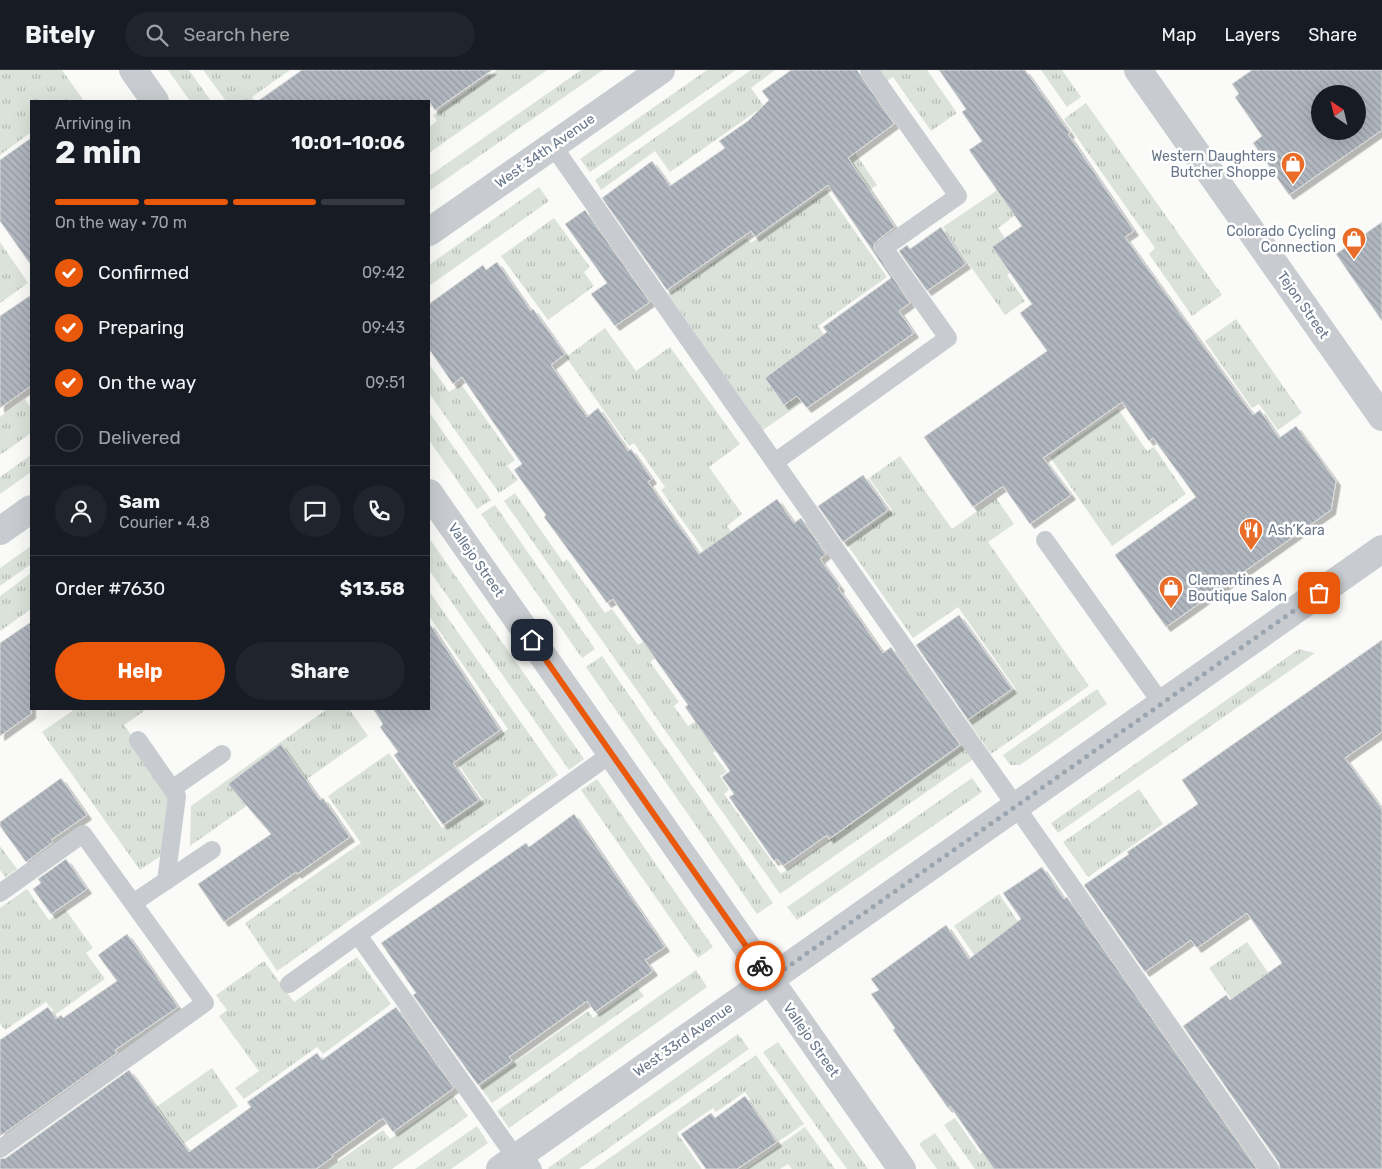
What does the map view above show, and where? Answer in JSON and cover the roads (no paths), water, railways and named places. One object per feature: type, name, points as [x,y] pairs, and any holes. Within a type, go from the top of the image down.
[{"type":"street","points":[[133,70],[154,100]]},
{"type":"street","name":"West 34th Avenue","points":[[430,231],[661,70]]},
{"type":"street","name":"Tejon Street","points":[[1138,70],[1382,417]]},
{"type":"street","name":"Vallejo Street","points":[[430,494],[902,1169]]},
{"type":"street","points":[[0,531],[30,510]]},
{"type":"street","name":"West 33rd Avenue","points":[[518,1162],[769,980],[1382,549]]},
{"type":"lane","points":[[775,462],[948,338],[884,248],[958,196],[869,70]]},
{"type":"lane","points":[[553,146],[1270,1169]]},
{"type":"lane","points":[[1045,540],[1162,704]]},
{"type":"lane","points":[[138,740],[176,796],[166,881]]},
{"type":"lane","points":[[172,789],[222,754]]},
{"type":"lane","points":[[289,984],[611,754]]},
{"type":"lane","points":[[0,893],[83,834],[205,1003],[0,1149]]},
{"type":"lane","points":[[133,903],[212,850]]},
{"type":"lane","points":[[358,935],[518,1162]]},
{"type":"place","name":"Western Daughters Butcher Shoppe","points":[[1293,185]]},
{"type":"place","name":"Colorado Cycling Connection","points":[[1354,260]]},
{"type":"place","name":"Ash’Kara","points":[[1251,551]]},
{"type":"place","name":"Clementines A Boutique Salon","points":[[1171,609]]}]
